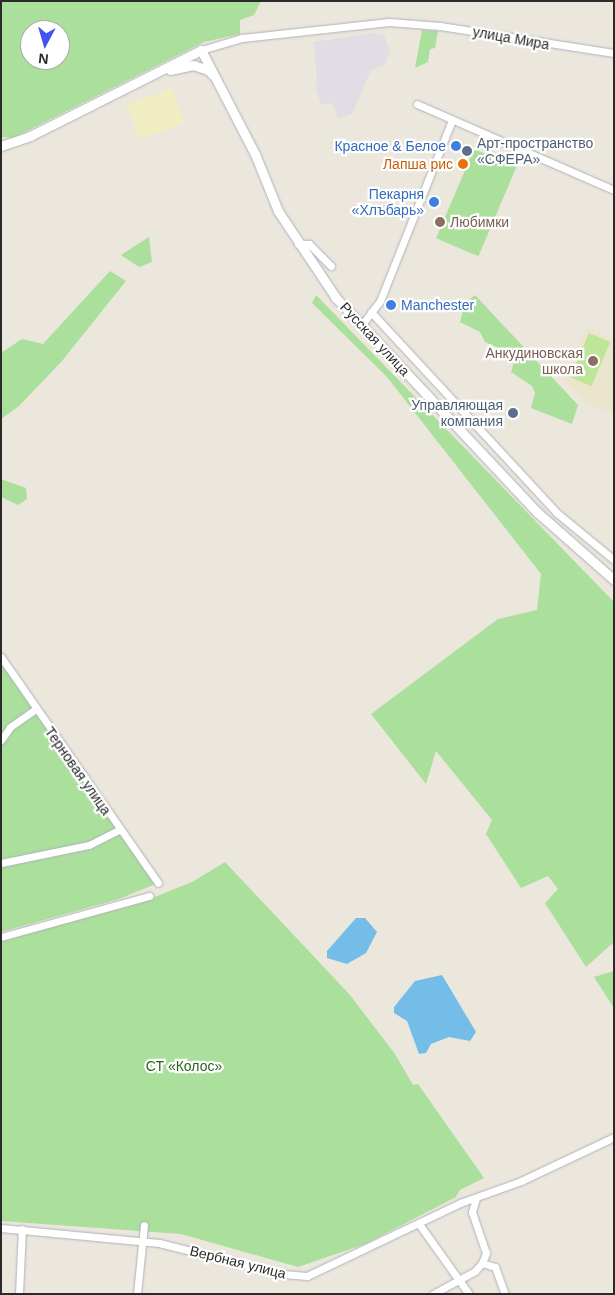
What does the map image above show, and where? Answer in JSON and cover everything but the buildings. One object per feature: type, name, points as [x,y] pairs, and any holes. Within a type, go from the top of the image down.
[{"type":"street","name":"улица Мира","points":[[201,50],[254,36],[389,22],[408,23],[614,54]]},
{"type":"street","points":[[1,146],[30,136],[201,50]]},
{"type":"street","name":"Русская улица","points":[[201,50],[220,82],[278,211],[298,244],[361,326],[537,512],[614,580]]},
{"type":"street","points":[[153,74],[193,65],[208,70],[220,82]]},
{"type":"street","points":[[417,104],[614,190]]},
{"type":"street","points":[[361,326],[380,301],[452,120]]},
{"type":"street","points":[[298,244],[309,244],[331,266]]},
{"type":"street","points":[[371,312],[557,513],[614,560]]},
{"type":"street","name":"Терновая улица","points":[[1,657],[119,830],[158,883]]},
{"type":"street","points":[[1,740],[10,728],[36,709]]},
{"type":"street","points":[[1,863],[89,845],[119,830]]},
{"type":"street","points":[[1,937],[149,896]]},
{"type":"street","name":"Вербная улица","points":[[1,1228],[144,1243],[226,1258],[283,1274],[307,1276],[460,1203],[476,1198],[614,1137]]},
{"type":"street","points":[[433,1294],[459,1280],[482,1263],[486,1253],[472,1212],[476,1198]]},
{"type":"street","points":[[419,1224],[470,1294]]},
{"type":"street","points":[[137,1294],[144,1243],[144,1225]]},
{"type":"street","points":[[19,1294],[22,1229]]},
{"type":"street","points":[[482,1263],[495,1267],[505,1294]]},
{"type":"shaded area","points":[[373,33],[384,35],[391,54],[388,55],[385,65],[371,70],[352,114],[338,118],[333,103],[321,105],[315,84],[317,83],[314,42]]},
{"type":"shaded area","name":"Анкудиновская школа","points":[[587,328],[614,340],[614,414],[586,404],[563,382]]},
{"type":"green space","points":[[1,1],[261,1],[254,15],[240,20],[240,34],[204,42],[13,138],[1,137]]},
{"type":"green space","points":[[422,30],[438,31],[435,48],[430,49],[428,62],[415,68]]},
{"type":"green space","points":[[474,149],[516,167],[478,256],[436,238]]},
{"type":"green space","points":[[149,237],[152,262],[139,267],[121,255]]},
{"type":"green space","points":[[110,271],[126,281],[62,361],[19,406],[1,419],[1,353],[22,339],[43,344]]},
{"type":"green space","points":[[316,295],[614,602],[614,942],[586,967],[545,903],[558,889],[548,876],[521,888],[486,834],[492,820],[436,751],[426,784],[371,714],[498,619],[537,610],[541,574],[387,377],[312,303]]},
{"type":"green space","points":[[475,295],[578,405],[572,424],[531,408],[535,393],[532,386],[511,372],[516,356],[485,342],[480,332],[460,322],[465,303]]},
{"type":"green space","points":[[589,333],[610,342],[591,386],[570,377]]},
{"type":"green space","points":[[1,479],[26,488],[27,499],[18,505],[1,497]]},
{"type":"green space","points":[[1,658],[158,883],[119,899],[1,932]]},
{"type":"green space","name":"СТ «Колос»","points":[[225,862],[350,995],[395,1054],[413,1085],[418,1084],[484,1178],[460,1190],[456,1197],[365,1244],[298,1267],[181,1234],[1,1221],[1,942],[73,918],[137,904],[192,882]]},
{"type":"green space","points":[[614,971],[614,1008],[594,977]]},
{"type":"sand","points":[[172,88],[185,123],[140,139],[127,104]]},
{"type":"water","points":[[356,918],[365,918],[377,932],[366,953],[347,964],[327,958],[327,951]]},
{"type":"water","points":[[442,975],[476,1032],[470,1041],[449,1037],[431,1044],[426,1053],[419,1054],[407,1021],[394,1013],[394,1007],[415,981]]},
{"type":"place","name":"Красное & Белое","points":[[456,146]]},
{"type":"place","name":"Арт-пространство «СФЕРА»","points":[[467,151]]},
{"type":"place","name":"Лапша рис","points":[[463,164]]},
{"type":"place","name":"Пекарня «Хлъбарь»","points":[[434,202]]},
{"type":"place","name":"Любимки","points":[[440,222]]},
{"type":"place","name":"Manchester","points":[[391,305]]},
{"type":"place","name":"Анкудиновская школа","points":[[593,361]]},
{"type":"place","name":"Управляющая компания","points":[[513,413]]}]
